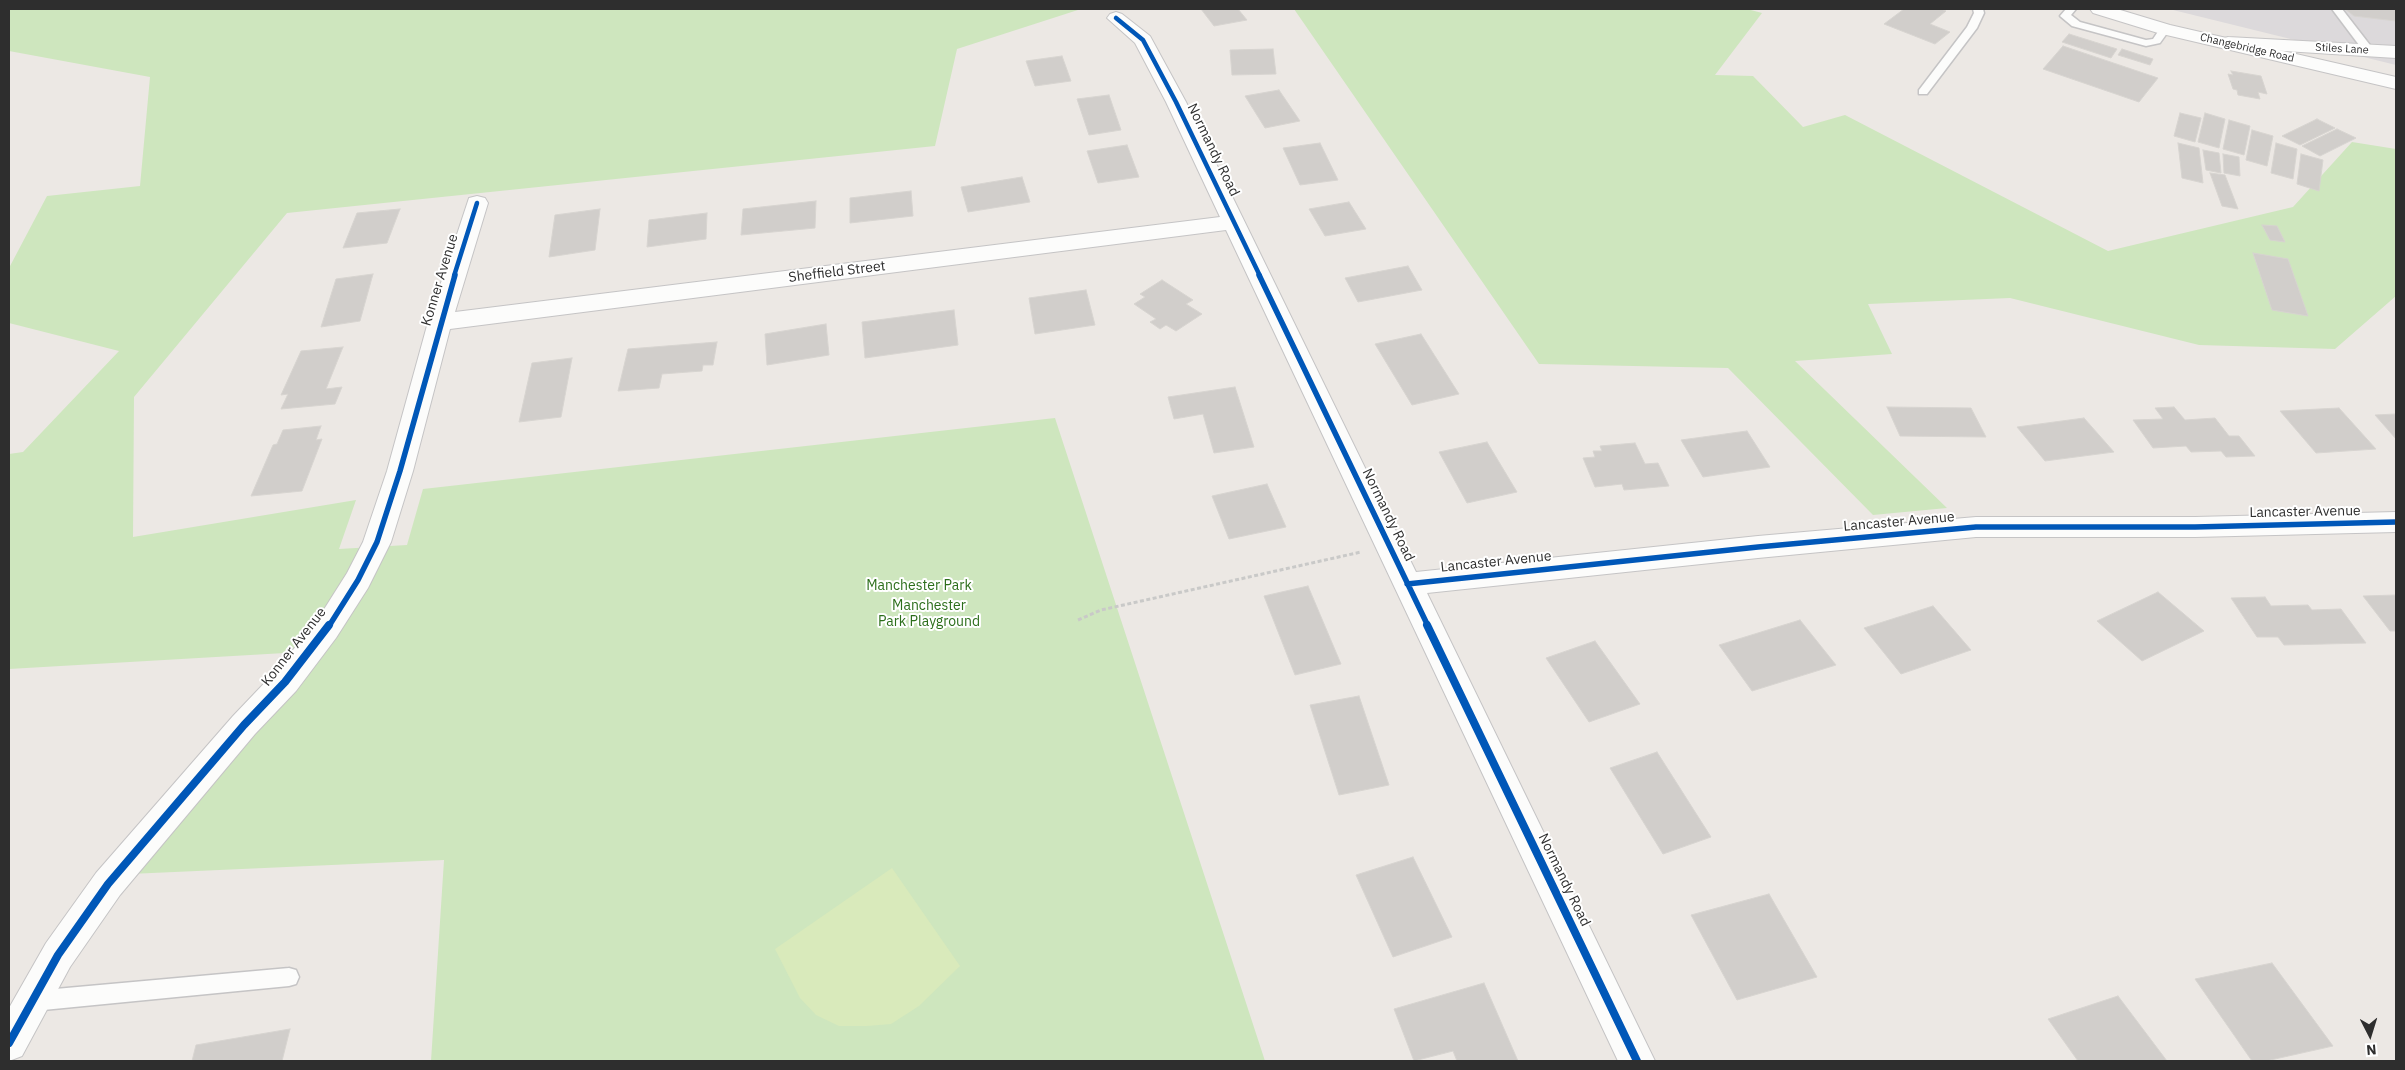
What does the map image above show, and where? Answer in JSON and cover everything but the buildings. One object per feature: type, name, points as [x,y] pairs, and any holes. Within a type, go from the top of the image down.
[{"type":"street","name":"Changebridge Road","points":[[2108,10],[2165,29],[2396,83]]},
{"type":"street","name":"Normandy Road","points":[[1116,18],[1144,40],[1234,222],[1637,1061]]},
{"type":"street","name":"Stiles Lane","points":[[2228,43],[2396,52]]},
{"type":"street","name":"Konner Avenue","points":[[9,1043],[58,955],[108,884],[244,724],[285,682],[326,630],[358,580],[377,542],[400,471],[440,322],[477,203]]},
{"type":"street","name":"Sheffield Street","points":[[440,322],[1234,222]]},
{"type":"street","name":"Lancaster Avenue","points":[[1407,584],[1758,547],[1976,527],[2195,526],[2396,522]]},
{"type":"lane","points":[[1923,92],[1972,28],[1979,12],[1978,9]]},
{"type":"lane","points":[[2070,9],[2065,16],[2076,24],[2146,43],[2156,41],[2165,29]]},
{"type":"lane","points":[[2337,9],[2370,51]]},
{"type":"lane","points":[[31,1002],[289,977]]},
{"type":"path","points":[[1078,620],[1101,610],[1389,546]]},
{"type":"shaded area","points":[[2169,9],[2396,9],[2396,65]]},
{"type":"green space","points":[[9,9],[1081,9],[957,49],[935,146],[287,213],[134,397],[133,537],[356,500],[339,549],[407,545],[423,489],[1055,418],[1265,1061],[431,1061],[444,860],[107,875],[302,652],[9,669],[9,454],[23,452],[119,351],[9,323],[9,268],[47,196],[140,186],[150,77],[9,51]]},
{"type":"green space","points":[[1294,9],[1747,9],[1762,13],[1715,75],[1753,76],[1803,127],[1845,115],[2108,251],[2293,207],[2352,142],[2396,149],[2396,296],[2335,349],[2199,345],[2010,298],[1868,304],[1892,354],[1795,361],[1947,508],[1873,515],[1728,368],[1539,364]]},
{"type":"green space","points":[[892,868],[960,966],[919,1006],[891,1024],[839,1026],[816,1015],[800,998],[775,949]]},
{"type":"cycle path","points":[[1116,18],[1143,40],[1176,102],[1637,1061]]},
{"type":"cycle path","points":[[9,1043],[58,955],[108,884],[244,725],[285,682],[326,630],[358,580],[377,542],[400,471],[440,322],[477,203]]},
{"type":"cycle path","points":[[1407,584],[1758,547],[1976,527],[2195,527],[2396,522]]},
{"type":"park label","name":"Manchester Park","points":[[919,586]]},
{"type":"park label","name":"Manchester Park Playground","points":[[929,614]]}]
